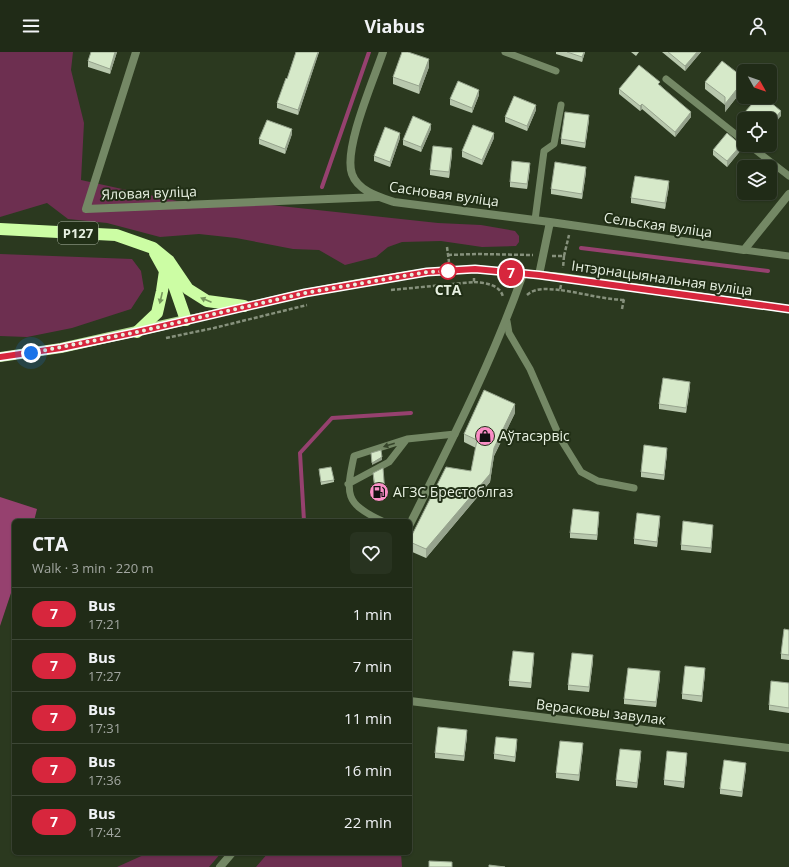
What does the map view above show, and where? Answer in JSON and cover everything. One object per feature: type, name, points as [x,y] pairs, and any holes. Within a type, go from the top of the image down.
[{"type":"highway","name":"Р127","points":[[0,229],[116,235],[153,248],[170,261],[188,289],[207,301],[244,306]]},
{"type":"highway","points":[[153,248],[165,262],[186,320]]},
{"type":"highway","points":[[137,332],[157,313],[162,291],[164,271],[153,248]]},
{"type":"main road","name":"Інтэрнацыянальная вуліца","points":[[244,306],[364,282],[427,272],[475,269],[539,275],[789,309]]},
{"type":"main road","name":"Р127","points":[[0,357],[61,348],[137,332],[244,306]]},
{"type":"street","name":"Яловая вуліца","points":[[136,52],[86,209],[378,197]]},
{"type":"street","name":"Сасновая вуліца","points":[[383,52],[359,122],[349,160],[352,175],[365,190],[378,197],[394,202],[550,222]]},
{"type":"street","points":[[744,250],[789,194]]},
{"type":"street","points":[[539,275],[550,222]]},
{"type":"street","name":"Сельская вуліца","points":[[550,222],[744,250]]},
{"type":"street","points":[[412,520],[455,434],[507,321],[523,274]]},
{"type":"street","name":"Верасковы завулак","points":[[412,701],[789,748]]},
{"type":"street","points":[[220,867],[230,855]]},
{"type":"lane","points":[[505,52],[556,71]]},
{"type":"lane","points":[[666,79],[737,135]]},
{"type":"lane","points":[[535,220],[544,151],[554,144],[561,105]]},
{"type":"lane","points":[[759,152],[789,176]]},
{"type":"lane","points":[[744,250],[789,256]]},
{"type":"lane","points":[[507,321],[509,333],[530,369],[560,438],[582,472],[598,481],[634,488]]},
{"type":"lane","points":[[378,519],[365,513],[352,501],[348,484],[354,456],[407,439],[455,434]]},
{"type":"lane","points":[[348,484],[389,462],[407,439]]},
{"type":"path","points":[[564,256],[571,226]]},
{"type":"path","points":[[447,247],[450,271]]},
{"type":"path","points":[[383,291],[474,282],[476,254]]},
{"type":"path","points":[[160,339],[214,328],[313,303]]},
{"type":"shaded area","points":[[0,52],[73,52],[71,70],[84,123],[81,180],[177,201],[271,205],[438,223],[481,225],[515,231],[519,236],[519,242],[516,246],[482,247],[441,241],[402,242],[388,247],[376,257],[345,265],[319,250],[293,249],[236,238],[199,234],[160,237],[107,223],[68,219],[47,203],[0,217]]},
{"type":"shaded area","points":[[0,254],[132,259],[141,271],[144,289],[131,309],[72,328],[27,337],[0,336]]},
{"type":"shaded area","points":[[0,497],[37,509],[34,519],[12,519],[12,590],[0,626]]},
{"type":"shaded area","points":[[144,855],[219,855],[209,867],[117,867]]},
{"type":"shaded area","points":[[266,855],[401,855],[402,867],[256,867]]},
{"type":"building","points":[[91,52],[115,52],[110,69],[88,61]]},
{"type":"building","points":[[296,52],[318,52],[298,110],[277,103]]},
{"type":"building","points":[[402,52],[408,52],[429,59],[419,86],[393,77]]},
{"type":"building","points":[[567,52],[584,52],[582,57]]},
{"type":"building","points":[[668,52],[697,52],[685,66]]},
{"type":"building","points":[[722,61],[737,73],[737,89],[725,104],[725,97],[705,82]]},
{"type":"building","points":[[639,65],[660,82],[658,84],[691,112],[675,132],[642,104],[640,106],[619,89]]},
{"type":"building","points":[[458,81],[479,90],[472,108],[450,99]]},
{"type":"building","points":[[514,96],[536,105],[527,126],[505,117]]},
{"type":"building","points":[[752,104],[772,104],[781,111],[777,116],[777,112],[745,112]]},
{"type":"building","points":[[565,112],[589,115],[585,143],[561,139]]},
{"type":"building","points":[[413,116],[431,124],[421,147],[403,140]]},
{"type":"building","points":[[267,120],[292,129],[285,149],[259,139]]},
{"type":"building","points":[[473,125],[494,133],[482,160],[462,151]]},
{"type":"building","points":[[385,127],[400,133],[390,162],[374,156]]},
{"type":"building","points":[[727,133],[737,142],[737,150],[727,161],[713,150]]},
{"type":"building","points":[[433,146],[452,148],[449,172],[430,170]]},
{"type":"building","points":[[512,161],[530,163],[527,184],[510,182]]},
{"type":"building","points":[[555,162],[586,167],[582,194],[551,189]]},
{"type":"building","points":[[635,176],[669,181],[665,203],[631,198]]},
{"type":"building","points":[[663,378],[690,382],[686,408],[659,404]]},
{"type":"building","points":[[484,390],[515,404],[494,448],[490,474],[426,549],[412,543],[412,535],[446,467],[471,471],[477,440],[464,434]]},
{"type":"building","points":[[644,445],[667,448],[664,475],[641,472]]},
{"type":"building","points":[[381,450],[382,457],[372,463],[371,453]]},
{"type":"building","points":[[331,467],[334,480],[321,482],[319,469]]},
{"type":"building","points":[[383,468],[385,494],[376,495],[373,473]]},
{"type":"building","points":[[573,509],[599,512],[597,535],[570,533]]},
{"type":"building","points":[[637,513],[660,516],[657,542],[634,539]]},
{"type":"building","points":[[683,521],[713,525],[711,548],[681,545]]},
{"type":"building","points":[[784,629],[789,630],[789,655],[781,654]]},
{"type":"building","points":[[513,651],[534,653],[531,683],[509,681]]},
{"type":"building","points":[[572,653],[593,655],[589,687],[568,685]]},
{"type":"building","points":[[685,666],[705,668],[702,696],[682,694]]},
{"type":"building","points":[[628,668],[660,671],[656,702],[624,699]]},
{"type":"building","points":[[771,681],[789,683],[789,708],[769,705]]},
{"type":"building","points":[[438,727],[467,730],[464,756],[435,753]]},
{"type":"building","points":[[496,737],[517,739],[515,757],[494,754]]},
{"type":"building","points":[[560,741],[583,743],[579,775],[556,773]]},
{"type":"building","points":[[620,749],[641,751],[637,783],[616,780]]},
{"type":"building","points":[[667,751],[687,753],[684,782],[664,780]]},
{"type":"building","points":[[724,760],[746,763],[742,792],[720,789]]},
{"type":"building","points":[[429,861],[452,862],[452,867],[429,867]]},
{"type":"building","points":[[489,865],[505,867],[489,867]]},
{"type":"waterway","points":[[322,187],[369,52]]},
{"type":"waterway","points":[[581,248],[768,271]]},
{"type":"waterway","points":[[304,519],[300,453],[332,418],[411,413]]},
{"type":"bus line","name":"7","points":[[0,357],[61,348],[305,293],[364,282],[427,272],[475,269],[575,279],[789,309]]},
{"type":"place","name":"СТА","points":[[448,271]]},
{"type":"place","name":"Аўтасэрвіс","points":[[485,436]]},
{"type":"place","name":"АГЗС Брестоблгаз","points":[[379,492]]},
{"type":"route","points":[[31,353],[137,332],[305,293],[427,272],[450,271],[448,271]]}]
